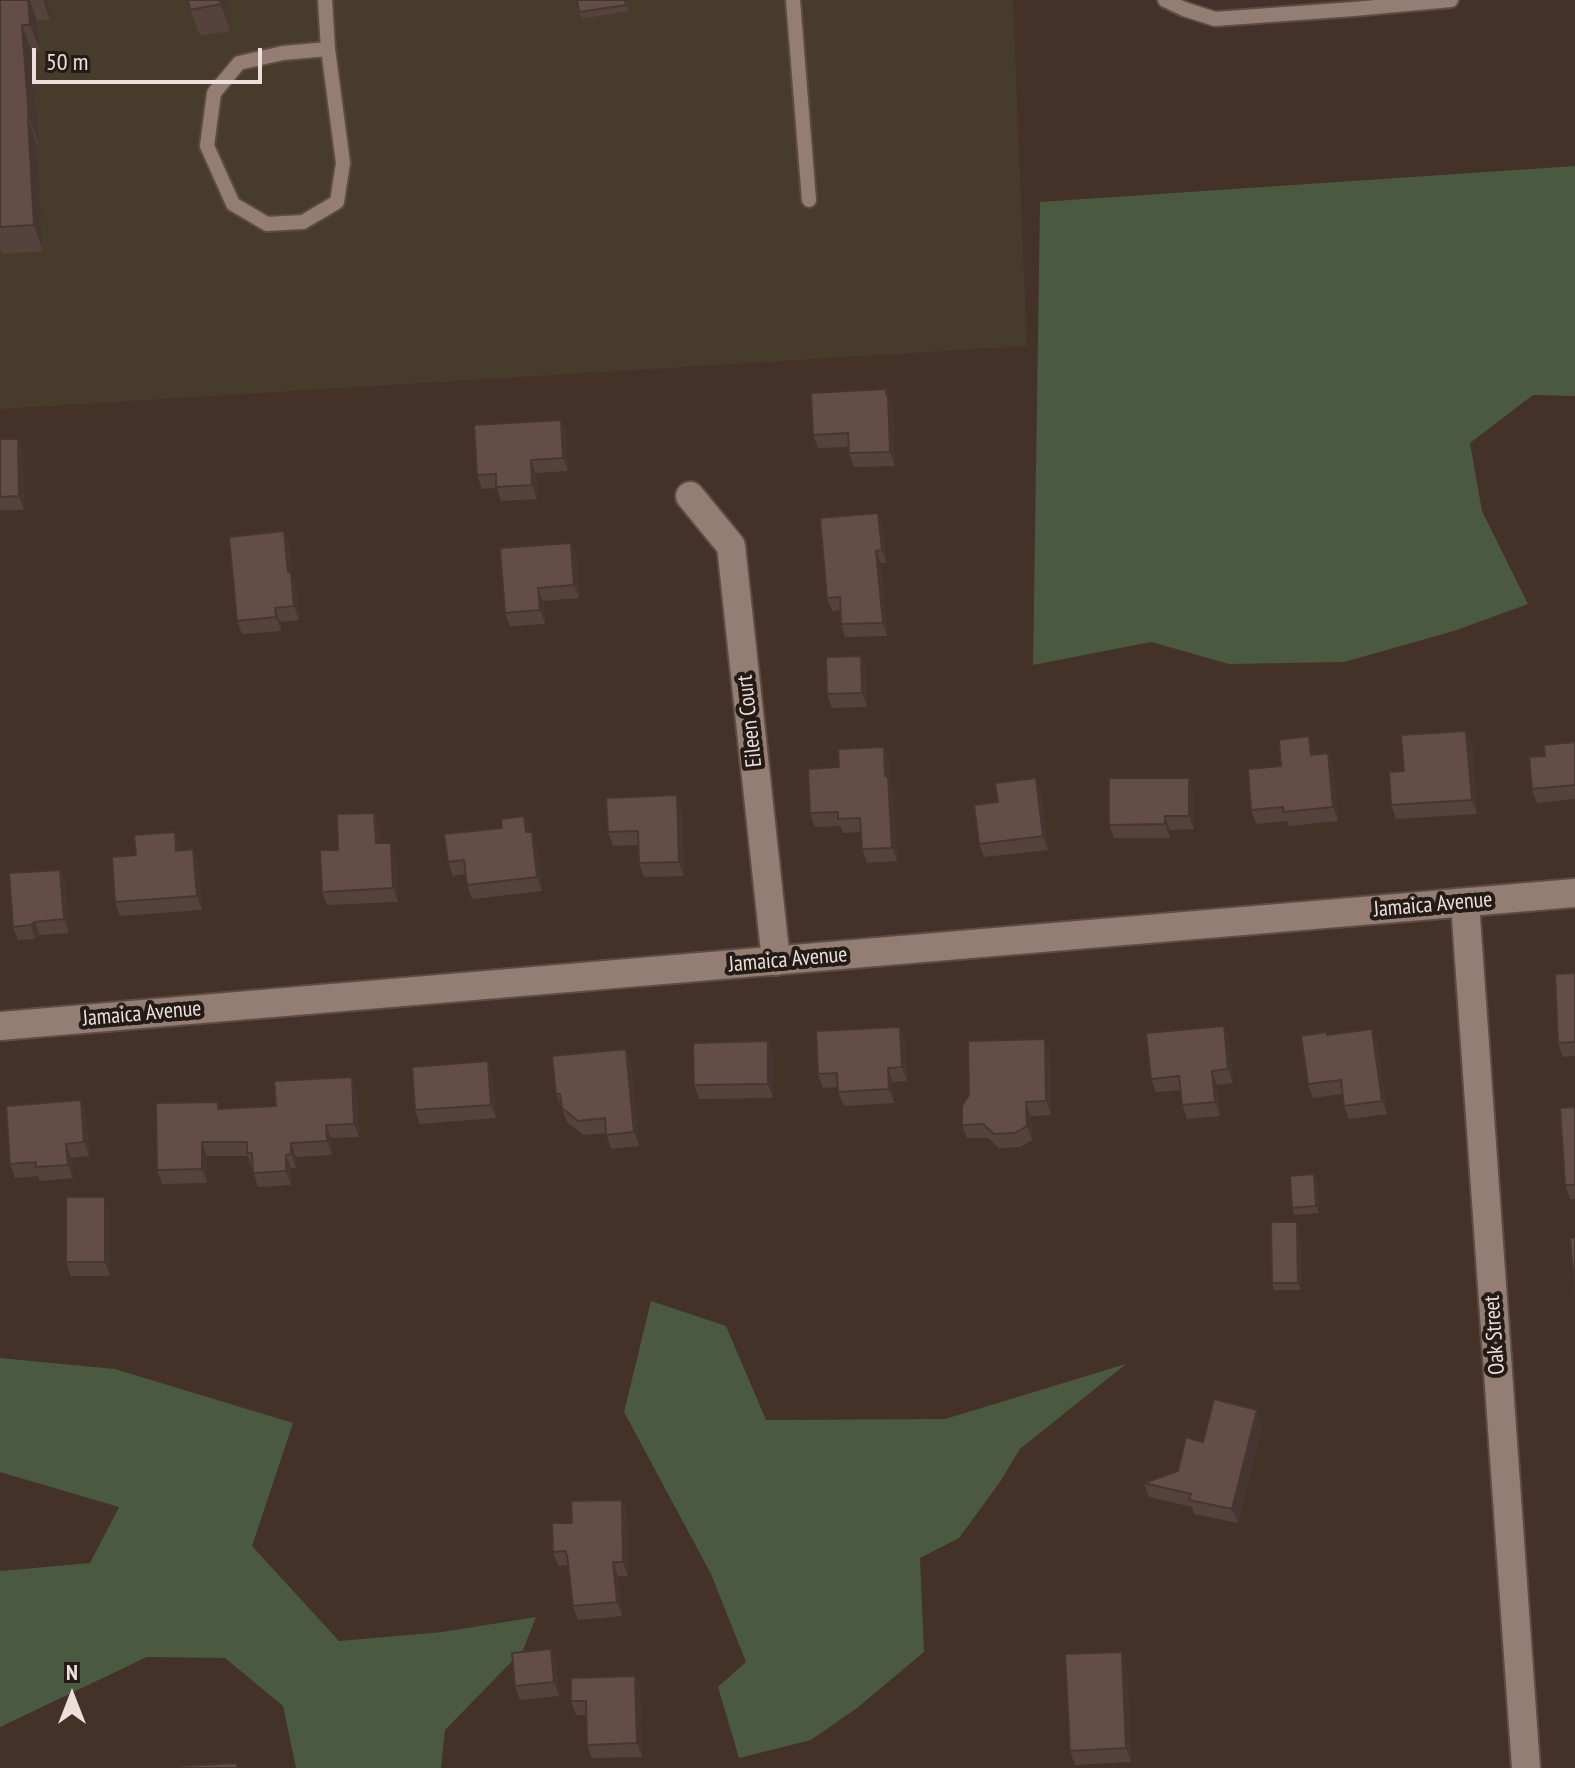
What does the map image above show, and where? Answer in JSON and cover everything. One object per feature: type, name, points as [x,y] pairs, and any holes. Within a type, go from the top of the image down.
[{"type":"street","name":"Eileen Court","points":[[690,496],[731,546],[776,961]]},
{"type":"street","name":"Jamaica Avenue","points":[[0,1026],[1575,893]]},
{"type":"street","name":"Oak Street","points":[[1465,903],[1526,1768]]},
{"type":"lane","points":[[325,0],[343,163],[337,202],[303,222],[267,224],[233,204],[207,146],[214,93],[239,63],[283,53],[328,49]]},
{"type":"lane","points":[[793,0],[809,200]]},
{"type":"lane","points":[[1165,0],[1215,19],[1451,0]]},
{"type":"shaded area","points":[[0,0],[1013,0],[1027,346],[0,409]]},
{"type":"green space","points":[[1575,166],[1575,396],[1533,395],[1470,443],[1482,511],[1528,604],[1454,631],[1344,662],[1229,664],[1151,642],[1033,665],[1040,202]]},
{"type":"green space","points":[[651,1301],[726,1326],[766,1420],[945,1419],[1126,1364],[1020,1449],[959,1538],[920,1558],[924,1652],[857,1708],[811,1740],[739,1758],[718,1687],[746,1662],[711,1574],[624,1412]]},
{"type":"green space","points":[[0,1358],[115,1369],[293,1423],[252,1546],[339,1641],[442,1632],[536,1617],[523,1650],[445,1730],[441,1768],[296,1768],[283,1706],[225,1658],[147,1657],[0,1727],[0,1571],[90,1563],[119,1507],[0,1472]]},
{"type":"building","points":[[0,0],[28,0],[30,25],[22,25],[34,225],[0,227]]},
{"type":"building","points":[[188,0],[220,0],[221,4],[190,10]]},
{"type":"building","points":[[577,0],[625,0],[626,5],[579,12]]},
{"type":"building","points":[[886,389],[890,452],[849,453],[848,433],[813,435],[811,393]]},
{"type":"building","points":[[561,420],[563,458],[531,460],[532,485],[496,487],[496,474],[477,475],[474,425]]},
{"type":"building","points":[[0,439],[18,439],[19,496],[0,497]]},
{"type":"building","points":[[878,513],[882,550],[876,551],[883,623],[841,624],[840,597],[827,598],[820,518]]},
{"type":"building","points":[[284,531],[294,606],[275,608],[276,617],[237,621],[229,537]]},
{"type":"building","points":[[571,543],[574,585],[538,588],[540,610],[505,613],[500,548]]},
{"type":"building","points":[[861,656],[862,693],[827,694],[826,657]]},
{"type":"building","points":[[1466,731],[1472,800],[1391,805],[1389,772],[1404,771],[1401,735]]},
{"type":"building","points":[[1309,736],[1311,755],[1328,753],[1333,807],[1284,812],[1283,807],[1251,810],[1248,769],[1281,766],[1279,740]]},
{"type":"building","points":[[1575,742],[1575,785],[1532,789],[1529,757],[1545,756],[1544,745]]},
{"type":"building","points":[[884,747],[892,848],[862,849],[860,818],[838,819],[838,812],[810,813],[808,769],[839,767],[838,749]]},
{"type":"building","points":[[1036,778],[1043,836],[979,844],[974,805],[998,802],[995,783]]},
{"type":"building","points":[[1109,778],[1189,778],[1189,816],[1165,816],[1165,824],[1109,825]]},
{"type":"building","points":[[677,795],[679,862],[639,863],[638,831],[608,832],[606,798]]},
{"type":"building","points":[[374,813],[376,843],[391,843],[393,888],[322,892],[320,850],[338,850],[337,814]]},
{"type":"building","points":[[524,816],[526,832],[532,832],[537,877],[467,885],[464,860],[448,862],[444,834],[502,828],[501,819]]},
{"type":"building","points":[[175,832],[176,851],[193,849],[197,896],[115,902],[112,857],[136,855],[134,835]]},
{"type":"building","points":[[60,870],[64,919],[13,927],[9,873]]},
{"type":"building","points":[[1575,973],[1575,1042],[1558,1043],[1555,974]]},
{"type":"building","points":[[1224,1026],[1228,1069],[1212,1071],[1215,1102],[1182,1105],[1179,1076],[1151,1079],[1146,1033]]},
{"type":"building","points":[[900,1027],[902,1067],[888,1068],[889,1089],[838,1092],[837,1073],[818,1074],[816,1031]]},
{"type":"building","points":[[1372,1029],[1382,1101],[1344,1106],[1341,1080],[1308,1084],[1301,1036]]},
{"type":"building","points":[[1045,1039],[1046,1101],[1026,1102],[1027,1126],[1015,1133],[994,1134],[983,1124],[962,1125],[962,1106],[969,1095],[968,1041]]},
{"type":"building","points":[[768,1041],[768,1084],[694,1085],[693,1043]]},
{"type":"building","points":[[626,1049],[634,1132],[606,1135],[605,1118],[578,1121],[562,1108],[560,1094],[556,1094],[552,1056]]},
{"type":"building","points":[[488,1061],[491,1105],[415,1110],[412,1067]]},
{"type":"building","points":[[352,1077],[354,1124],[326,1125],[327,1141],[291,1143],[291,1154],[286,1155],[286,1171],[253,1173],[252,1153],[247,1153],[247,1142],[202,1142],[202,1169],[157,1170],[156,1103],[218,1102],[218,1109],[276,1106],[274,1081]]},
{"type":"building","points":[[81,1100],[84,1142],[66,1144],[68,1165],[35,1167],[36,1162],[10,1164],[6,1106]]},
{"type":"building","points":[[1575,1107],[1575,1185],[1565,1185],[1560,1108]]},
{"type":"building","points":[[1314,1174],[1316,1206],[1292,1208],[1290,1176]]},
{"type":"building","points":[[66,1197],[105,1197],[105,1262],[66,1262]]},
{"type":"building","points":[[1271,1222],[1297,1222],[1298,1283],[1272,1283]]},
{"type":"building","points":[[1570,1238],[1575,1238],[1575,1294]]},
{"type":"building","points":[[1214,1399],[1257,1410],[1232,1509],[1189,1500],[1191,1494],[1144,1483],[1178,1471],[1186,1437],[1203,1442]]},
{"type":"building","points":[[622,1500],[623,1562],[613,1562],[617,1602],[573,1606],[566,1551],[553,1552],[552,1523],[572,1523],[571,1501]]},
{"type":"building","points":[[551,1649],[554,1682],[515,1686],[512,1653]]},
{"type":"building","points":[[1122,1652],[1126,1748],[1070,1751],[1065,1654]]},
{"type":"building","points":[[635,1676],[637,1743],[587,1745],[586,1701],[571,1701],[571,1678]]},
{"type":"building","points":[[237,1763],[237,1768],[181,1768],[181,1766]]}]
